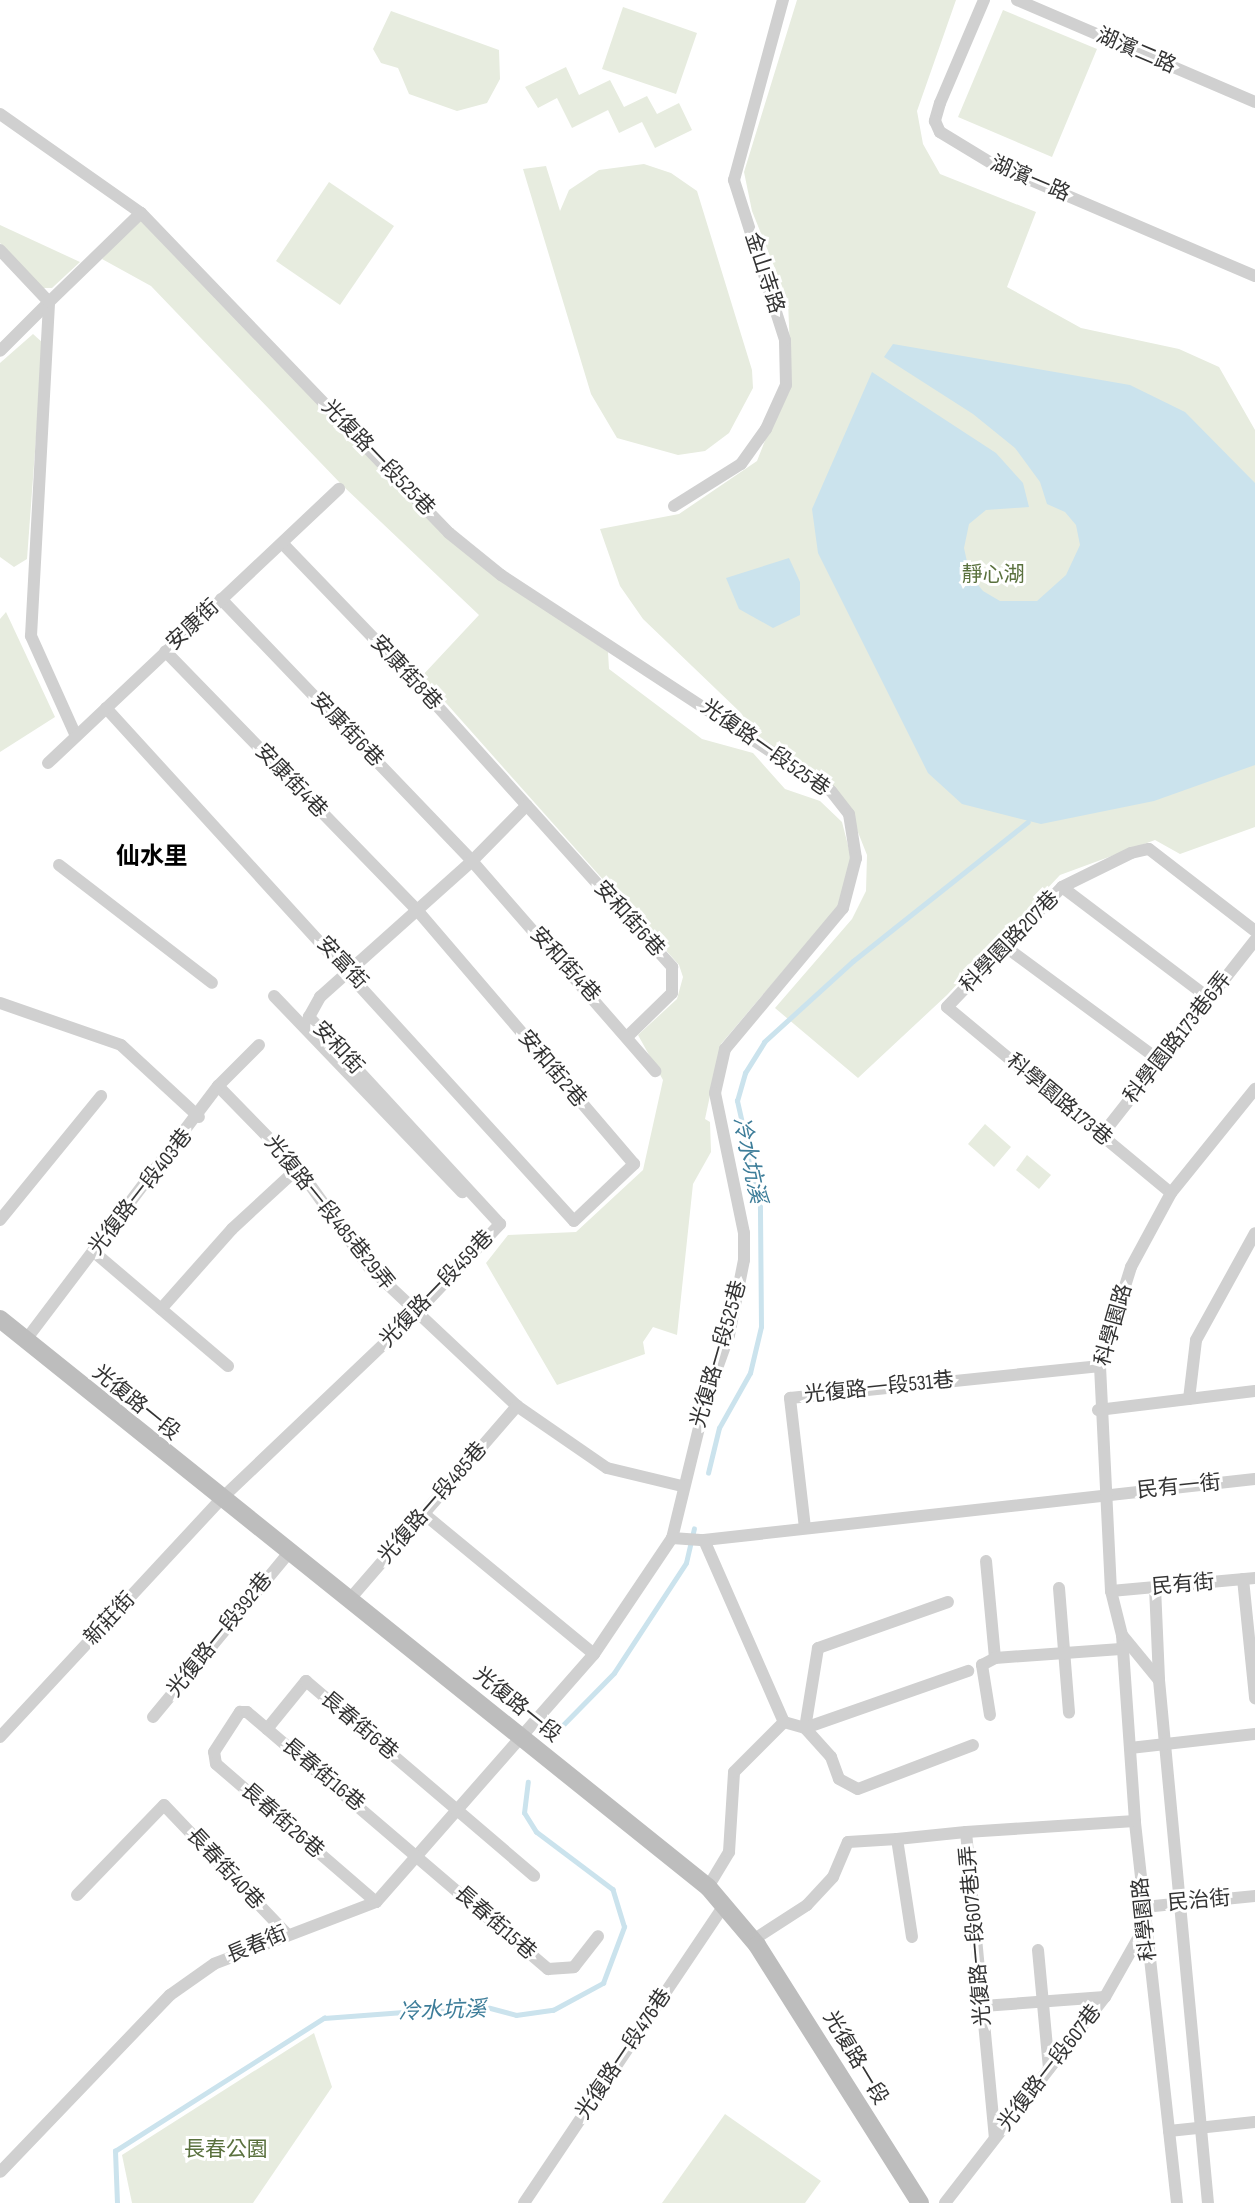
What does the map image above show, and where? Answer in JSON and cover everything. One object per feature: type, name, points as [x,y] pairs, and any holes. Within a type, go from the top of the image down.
[{"type":"main road","name":"光復路一段","points":[[0,1319],[220,1500],[349,1600],[708,1887],[753,1940],[920,2203]]},
{"type":"street","name":"金山寺路","points":[[674,506],[741,464],[766,429],[786,385],[785,340],[734,180],[783,0]]},
{"type":"street","name":"湖濱一路","points":[[984,0],[939,103],[935,121],[940,132],[992,163],[1255,276]]},
{"type":"street","name":"湖濱二路","points":[[1017,0],[1255,102]]},
{"type":"street","name":"光復路一段525巷","points":[[0,114],[141,213],[449,533],[501,575],[779,753],[831,791],[849,814],[856,868],[843,908],[725,1050],[715,1093],[744,1233],[744,1260],[729,1335],[682,1486],[672,1538],[594,1654],[523,1738]]},
{"type":"street","points":[[0,351],[141,213]]},
{"type":"street","points":[[0,250],[49,302],[31,636],[76,736]]},
{"type":"street","name":"安康街","points":[[48,763],[339,489]]},
{"type":"street","name":"安康街8巷","points":[[283,544],[527,805]]},
{"type":"street","name":"安康街6巷","points":[[221,599],[472,861]]},
{"type":"street","name":"安康街4巷","points":[[165,651],[417,910]]},
{"type":"street","name":"安富街","points":[[106,708],[350,971],[574,1221]]},
{"type":"street","name":"安和街","points":[[500,1224],[309,1017],[320,997],[472,861],[527,805]]},
{"type":"street","name":"安和街6巷","points":[[527,805],[672,967],[672,993],[629,1035]]},
{"type":"street","name":"科學園路207巷","points":[[947,1007],[1007,948],[1062,887],[1112,859],[1149,849],[1255,931]]},
{"type":"street","name":"安和街4巷","points":[[472,861],[629,1035],[655,1071]]},
{"type":"street","points":[[59,865],[212,984]]},
{"type":"street","points":[[1062,887],[1209,998]]},
{"type":"street","name":"安和街2巷","points":[[417,910],[634,1164],[574,1221]]},
{"type":"street","name":"科學園路173巷6弄","points":[[1101,1136],[1255,939]]},
{"type":"street","points":[[1007,948],[1160,1060]]},
{"type":"street","name":"光復路一段459巷","points":[[220,1500],[415,1314],[500,1224],[437,1172],[274,996]]},
{"type":"street","points":[[0,1003],[121,1045],[199,1117]]},
{"type":"street","name":"科學園路173巷","points":[[947,1007],[1171,1193]]},
{"type":"street","name":"光復路一段403巷","points":[[25,1341],[199,1117],[218,1086],[259,1045]]},
{"type":"street","name":"光復路一段485巷29弄","points":[[218,1086],[298,1168],[369,1267],[415,1314],[517,1406],[608,1468],[682,1486]]},
{"type":"street","name":"科學園路","points":[[1177,2203],[1145,1926],[1121,1649],[1122,1635],[1111,1591],[1098,1410],[1100,1366],[1131,1266],[1171,1193],[1255,1089]]},
{"type":"street","points":[[0,1220],[101,1096]]},
{"type":"street","points":[[161,1309],[232,1229],[298,1168]]},
{"type":"street","points":[[1190,1399],[1196,1340],[1255,1233]]},
{"type":"street","points":[[94,1252],[228,1366]]},
{"type":"street","name":"光復路一段531巷","points":[[805,1528],[790,1398],[1100,1366]]},
{"type":"street","points":[[1098,1410],[1255,1391]]},
{"type":"street","name":"光復路一段485巷","points":[[349,1600],[517,1406]]},
{"type":"street","name":"民有一街","points":[[1103,1495],[1255,1479]]},
{"type":"street","points":[[672,1538],[704,1540],[1103,1495]]},
{"type":"street","name":"新莊街","points":[[3,1729],[220,1500]]},
{"type":"street","points":[[424,1514],[594,1654]]},
{"type":"street","points":[[704,1540],[784,1722]]},
{"type":"street","name":"光復路一段392巷","points":[[153,1717],[288,1554]]},
{"type":"street","points":[[986,1561],[995,1658]]},
{"type":"street","points":[[1249,1579],[1255,1698]]},
{"type":"street","name":"民有街","points":[[1111,1591],[1249,1579]]},
{"type":"street","name":"科學園路","points":[[1155,1587],[1159,1680],[1208,2203]]},
{"type":"street","points":[[1059,1588],[1069,1713]]},
{"type":"street","points":[[805,1728],[818,1648],[948,1602]]},
{"type":"street","name":"科學園路","points":[[1122,1635],[1159,1680]]},
{"type":"street","points":[[990,1715],[981,1665],[995,1658],[1121,1649]]},
{"type":"street","points":[[805,1728],[968,1671]]},
{"type":"street","name":"長春街6巷","points":[[267,1729],[306,1681],[460,1810]]},
{"type":"street","name":"長春街16巷","points":[[227,1730],[240,1712],[267,1729],[420,1858]]},
{"type":"street","points":[[784,1722],[805,1728],[831,1757],[839,1779],[858,1789],[973,1745]]},
{"type":"street","points":[[708,1887],[729,1852],[734,1772],[784,1722]]},
{"type":"street","name":"長春街26巷","points":[[227,1730],[214,1752],[216,1764],[376,1902]]},
{"type":"street","points":[[1130,1748],[1255,1734]]},
{"type":"street","name":"長春街","points":[[0,2172],[170,1995],[214,1964],[286,1933],[376,1902],[420,1858],[523,1738]]},
{"type":"street","name":"長春街40巷","points":[[77,1895],[164,1805],[286,1933]]},
{"type":"street","points":[[460,1810],[534,1876]]},
{"type":"street","points":[[966,1832],[1135,1821]]},
{"type":"street","name":"光復路一段607巷1弄","points":[[753,1940],[807,1905],[833,1877],[848,1842],[966,1832],[996,2137]]},
{"type":"street","points":[[897,1839],[912,1937]]},
{"type":"street","name":"長春街15巷","points":[[420,1858],[548,1969],[574,1967],[598,1936]]},
{"type":"street","name":"民治街","points":[[1144,1907],[1255,1896]]},
{"type":"street","name":"光復路一段476巷","points":[[524,2203],[724,1905]]},
{"type":"street","name":"光復路一段607巷","points":[[945,2203],[1105,1997],[1145,1926]]},
{"type":"street","points":[[1038,1950],[1045,2001],[1049,2068]]},
{"type":"street","points":[[983,2006],[1105,1997]]},
{"type":"street","points":[[1169,2131],[1255,2122]]},
{"type":"green space","name":"靜心湖","points":[[797,0],[956,0],[917,111],[923,144],[940,174],[1036,212],[1007,287],[1081,328],[1179,349],[1219,367],[1255,430],[1255,827],[1180,854],[1155,840],[1060,875],[947,995],[858,1078],[775,1008],[852,919],[866,891],[867,855],[848,807],[825,776],[780,770],[741,713],[643,619],[620,586],[600,529],[679,514],[757,461],[791,375],[788,301],[752,211],[744,172]]},
{"type":"green space","points":[[623,7],[697,33],[676,94],[602,69]]},
{"type":"green space","points":[[1003,10],[1097,49],[1052,157],[958,117]]},
{"type":"green space","points":[[391,11],[499,50],[500,79],[487,103],[457,111],[409,94],[398,68],[381,63],[373,49]]},
{"type":"green space","points":[[566,67],[579,95],[610,80],[624,107],[647,96],[657,114],[679,103],[692,130],[655,148],[642,122],[619,133],[608,110],[572,128],[557,98],[538,108],[525,87]]},
{"type":"green space","points":[[644,164],[671,173],[697,191],[752,370],[753,388],[729,433],[705,451],[678,455],[617,438],[591,394],[523,169],[546,166],[560,211],[569,190],[599,170]]},
{"type":"green space","points":[[329,182],[394,226],[340,305],[276,261]]},
{"type":"green space","points":[[139,219],[370,456],[546,610],[608,652],[609,669],[702,739],[753,753],[785,789],[820,801],[842,822],[851,857],[839,905],[721,1044],[705,1119],[710,1122],[711,1152],[693,1184],[677,1335],[653,1327],[643,1342],[645,1354],[557,1385],[486,1263],[508,1235],[576,1232],[643,1170],[663,1080],[638,1035],[677,999],[683,977],[679,965],[422,676],[479,615],[342,485],[151,286],[102,259]]},
{"type":"green space","points":[[0,225],[80,262],[52,288],[42,288],[0,243]]},
{"type":"green space","points":[[33,334],[43,343],[27,559],[14,567],[0,557],[0,363]]},
{"type":"green space","points":[[6,612],[55,717],[0,752],[0,619]]},
{"type":"green space","points":[[985,1124],[1011,1147],[994,1167],[968,1144]]},
{"type":"green space","points":[[1027,1155],[1051,1175],[1039,1189],[1016,1170]]},
{"type":"green space","name":"長春公園","points":[[314,2033],[332,2087],[253,2203],[132,2203],[122,2155]]},
{"type":"green space","points":[[725,2114],[821,2181],[805,2203],[662,2203]]},
{"type":"water","name":"靜心湖","points":[[893,344],[1130,385],[1185,412],[1255,483],[1255,765],[1154,801],[1041,824],[962,804],[928,773],[818,553],[812,509],[872,372],[996,453],[1023,483],[1029,507],[986,510],[969,524],[964,548],[970,575],[983,591],[1000,601],[1037,601],[1066,575],[1080,545],[1076,525],[1065,512],[1047,504],[1040,482],[1015,448],[973,414],[884,357]]},
{"type":"water","points":[[789,558],[800,582],[800,615],[773,628],[739,609],[726,578]]},
{"type":"waterway","name":"冷水坑溪","points":[[708,1473],[719,1428],[750,1373],[761,1327],[760,1203],[737,1101],[745,1073],[764,1042],[853,961],[1028,822]]},
{"type":"waterway","name":"冷水坑溪","points":[[555,1733],[614,1673],[686,1563],[694,1529]]},
{"type":"waterway","name":"冷水坑溪","points":[[117,2203],[115,2151],[324,2018],[483,2006],[516,2015],[553,2010],[603,1983],[624,1927],[613,1890],[536,1832],[524,1813],[528,1782]]},
{"type":"district","name":"仙水里","points":[[152,857]]}]
